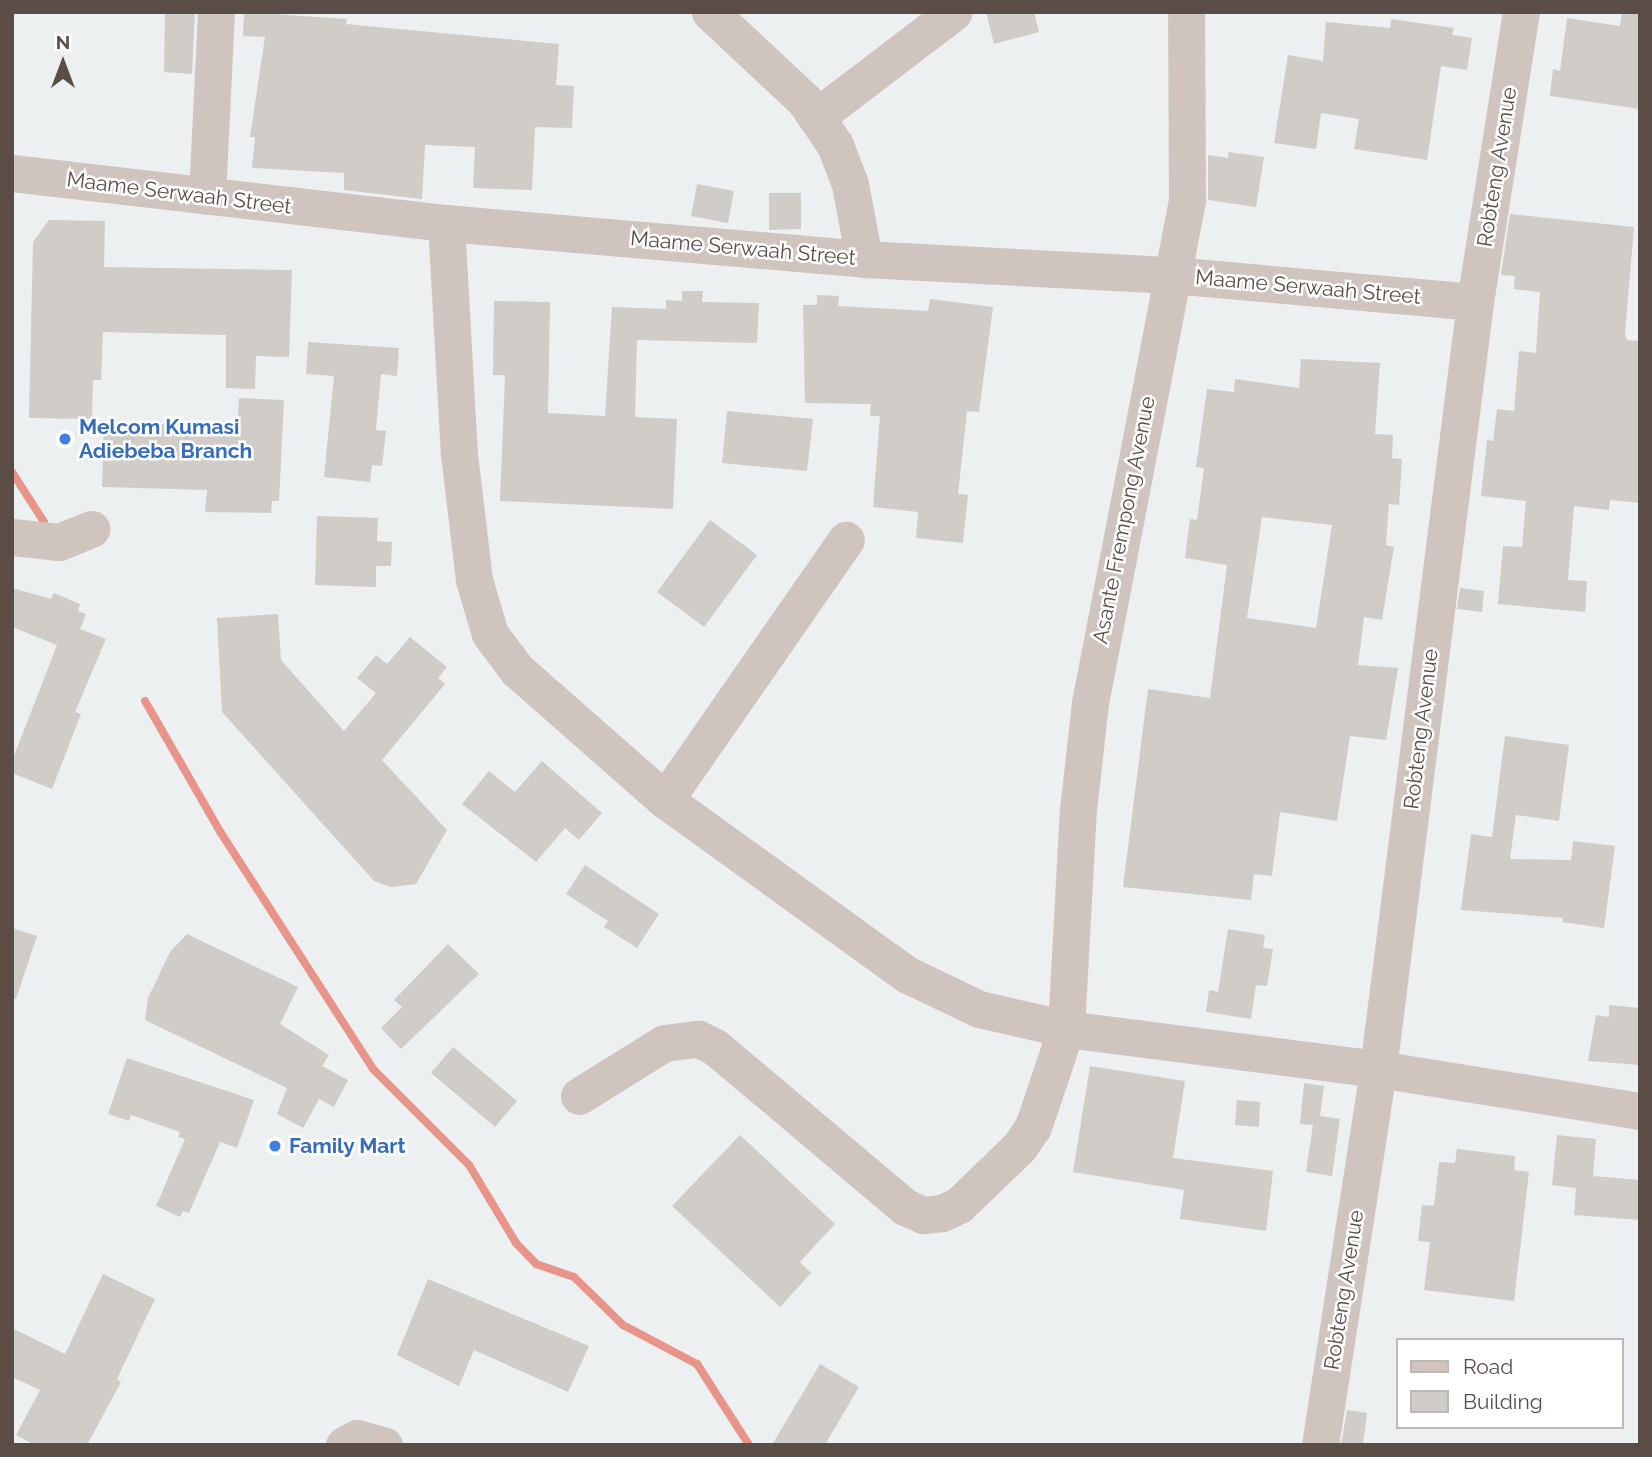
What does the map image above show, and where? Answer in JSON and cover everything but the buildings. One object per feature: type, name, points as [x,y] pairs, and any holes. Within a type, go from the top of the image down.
[{"type":"street","points":[[207,197],[216,12]]},
{"type":"street","points":[[710,12],[768,62],[816,117],[835,145],[850,184],[864,258]]},
{"type":"street","points":[[816,117],[954,12]]},
{"type":"street","name":"Asante Frempong Avenue","points":[[579,1096],[664,1043],[699,1040],[715,1048],[905,1207],[923,1215],[942,1213],[959,1205],[1020,1146],[1033,1127],[1066,1029],[1078,810],[1090,703],[1187,200],[1186,12]]},
{"type":"street","name":"Robteng Avenue","points":[[1320,1445],[1378,1069],[1475,302],[1521,12]]},
{"type":"street","name":"Maame Serwaah Street","points":[[12,173],[446,223],[864,258],[1172,275],[1475,302]]},
{"type":"street","points":[[446,223],[459,454],[474,580],[489,634],[517,670],[665,800],[930,988],[979,1009],[1066,1029],[1378,1069],[1640,1111]]},
{"type":"street","points":[[12,537],[59,542],[92,529]]},
{"type":"street","points":[[665,800],[846,540]]},
{"type":"street","points":[[344,1445],[357,1438],[384,1445]]},
{"type":"waterway","points":[[12,472],[44,522]]},
{"type":"waterway","points":[[145,701],[221,833],[373,1069],[469,1165],[516,1243],[536,1264],[574,1277],[623,1325],[697,1364],[749,1445]]},
{"type":"place","name":"Melcom Kumasi Adiebeba Branch","points":[[65,439]]},
{"type":"place","name":"Family Mart","points":[[275,1146]]}]
